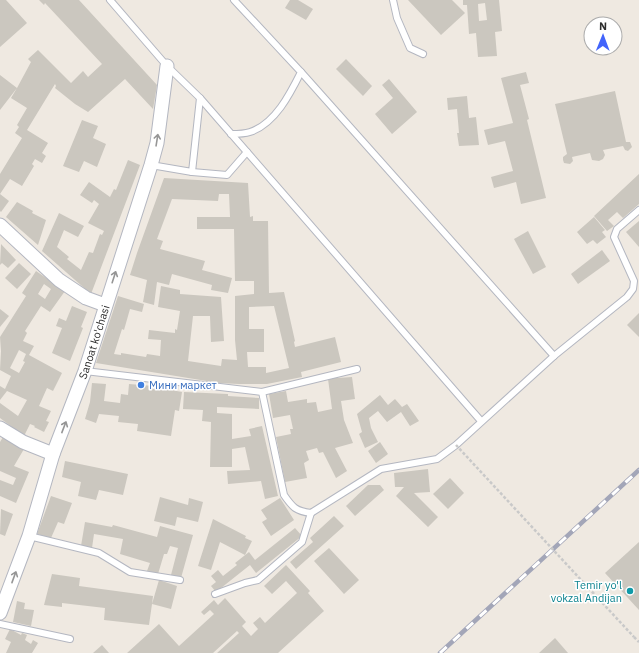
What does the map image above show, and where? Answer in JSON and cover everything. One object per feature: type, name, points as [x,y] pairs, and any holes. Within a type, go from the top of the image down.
[{"type":"street","name":"Sanoat ko'chasi","points":[[0,613],[29,536],[53,454],[85,371],[151,165],[157,143],[167,66]]},
{"type":"street","points":[[0,226],[59,280],[86,298],[105,305]]},
{"type":"street","points":[[0,428],[23,442],[53,454]]},
{"type":"lane","points":[[110,0],[167,66],[200,98],[481,421]]},
{"type":"lane","points":[[234,0],[301,72],[554,356]]},
{"type":"lane","points":[[394,0],[397,18],[410,48],[423,54]]},
{"type":"lane","points":[[231,134],[248,133],[258,129],[269,120],[278,111],[294,87],[301,72]]},
{"type":"lane","points":[[192,172],[200,98]]},
{"type":"lane","points":[[151,165],[192,172],[227,175],[247,152]]},
{"type":"lane","points":[[215,594],[258,580],[302,542],[311,513],[380,469],[437,459],[456,444],[554,356],[627,297],[633,289],[634,281],[614,237],[618,229],[639,210]]},
{"type":"lane","points":[[85,371],[262,392],[357,369]]},
{"type":"lane","points":[[262,392],[284,495],[292,506],[300,511],[311,513]]},
{"type":"lane","points":[[29,536],[99,553],[130,572],[180,580]]},
{"type":"lane","points":[[0,624],[70,639]]},
{"type":"path","points":[[456,444],[639,642]]},
{"type":"building","points":[[0,0],[6,0],[27,23],[0,47]]},
{"type":"building","points":[[39,0],[79,0],[157,85],[153,109],[125,79],[88,112],[55,88],[55,84],[27,130],[48,143],[42,153],[46,156],[42,163],[35,159],[32,164],[34,166],[22,186],[10,179],[0,194],[0,174],[22,138],[15,133],[19,127],[17,125],[27,108],[11,98],[31,62],[28,59],[38,50],[71,83],[83,71],[88,77],[102,64],[45,3],[44,5]]},
{"type":"building","points":[[290,0],[298,0],[313,9],[306,20],[285,8]]},
{"type":"building","points":[[408,0],[452,0],[465,13],[441,35]]},
{"type":"building","points":[[463,0],[499,0],[502,31],[495,32],[497,56],[478,57],[476,33],[469,34],[467,5],[463,5]],"holes":[[[485,3],[487,20],[479,21],[478,4]]]},
{"type":"building","points":[[346,59],[372,86],[363,96],[336,69]]},
{"type":"building","points":[[526,72],[529,83],[520,85],[546,198],[521,204],[516,182],[494,188],[491,177],[513,171],[505,141],[488,145],[484,130],[513,123],[501,78]]},
{"type":"building","points":[[0,75],[17,88],[0,110]]},
{"type":"building","points":[[389,79],[417,112],[392,134],[375,114],[393,98],[382,85]]},
{"type":"building","points":[[615,91],[626,142],[630,142],[632,147],[628,151],[625,150],[623,146],[603,150],[605,155],[603,159],[599,161],[592,160],[590,153],[572,157],[573,161],[570,164],[564,163],[563,157],[567,154],[555,104]]},
{"type":"building","points":[[467,96],[469,118],[476,117],[479,145],[459,146],[457,133],[459,133],[457,109],[448,110],[447,98]]},
{"type":"building","points":[[82,120],[98,126],[93,138],[106,144],[97,167],[84,161],[79,172],[63,166]]},
{"type":"building","points":[[128,160],[140,165],[91,294],[42,251],[59,213],[84,226],[78,237],[64,230],[57,247],[69,257],[67,259],[81,270],[89,252],[93,253],[100,234],[102,235],[104,231],[88,223],[99,204],[94,200],[92,203],[80,195],[89,182],[110,197],[114,189],[116,190]]},
{"type":"building","points":[[639,174],[639,204],[623,218],[617,212],[608,220],[614,226],[607,231],[594,216]]},
{"type":"building","points":[[164,178],[248,183],[250,217],[253,216],[253,221],[268,221],[269,293],[284,292],[295,347],[335,337],[341,362],[301,372],[302,377],[267,384],[219,383],[96,363],[118,296],[144,304],[142,312],[130,309],[124,330],[122,329],[114,354],[121,355],[121,353],[146,357],[147,354],[160,356],[161,340],[148,339],[149,330],[175,333],[175,329],[177,330],[180,311],[158,307],[161,286],[180,290],[180,294],[221,297],[224,341],[211,342],[210,316],[193,316],[188,361],[221,366],[222,359],[237,360],[235,340],[235,296],[254,294],[254,281],[235,281],[234,229],[197,229],[197,217],[230,217],[229,194],[219,194],[218,201],[172,199],[157,239],[163,241],[160,249],[205,261],[202,270],[232,278],[228,293],[211,290],[212,285],[172,274],[169,285],[157,282],[154,305],[143,302],[147,280],[130,275]],"holes":[[[274,306],[289,368],[266,373],[266,367],[248,367],[247,352],[264,352],[264,329],[249,329],[249,307]]]},
{"type":"building","points":[[0,194],[9,201],[1,212],[0,211]]},
{"type":"building","points":[[17,202],[33,211],[32,213],[46,220],[38,245],[6,217]]},
{"type":"building","points":[[594,217],[605,230],[602,232],[606,237],[597,244],[593,240],[587,244],[577,232]]},
{"type":"building","points":[[639,221],[639,247],[626,232]]},
{"type":"building","points":[[528,231],[546,267],[533,274],[514,239]]},
{"type":"building","points":[[1,244],[16,260],[8,268],[2,263],[0,265]]},
{"type":"building","points":[[602,250],[610,261],[578,284],[571,274]]},
{"type":"building","points":[[19,263],[31,274],[17,289],[5,278]]},
{"type":"building","points":[[36,271],[65,291],[50,312],[41,306],[25,331],[27,333],[23,341],[34,346],[29,355],[62,373],[53,391],[47,388],[39,406],[51,411],[46,421],[49,422],[44,432],[30,424],[24,436],[11,431],[12,427],[0,418],[0,403],[18,416],[27,400],[7,391],[0,400],[0,386],[5,389],[11,376],[0,370],[0,337],[26,296],[22,293]],"holes":[[[44,284],[51,289],[45,299],[38,294]],[[19,350],[26,354],[23,361],[25,362],[19,373],[10,368]]]},
{"type":"building","points":[[72,306],[87,312],[81,327],[83,328],[70,361],[52,353],[62,328],[56,326],[59,318],[66,321]]},
{"type":"building","points":[[0,309],[9,316],[0,327]]},
{"type":"building","points":[[639,313],[639,337],[627,325]]},
{"type":"building","points":[[352,377],[355,399],[341,401],[344,420],[353,443],[335,448],[347,471],[336,478],[323,452],[319,453],[317,448],[306,451],[309,460],[304,463],[307,478],[285,482],[276,437],[291,434],[290,429],[293,429],[290,415],[273,418],[269,394],[286,391],[288,402],[307,399],[307,403],[316,402],[318,412],[332,409],[328,379]]},
{"type":"building","points":[[92,383],[106,384],[104,401],[120,403],[121,394],[128,395],[129,384],[166,387],[166,389],[182,392],[179,411],[175,410],[171,436],[137,431],[138,424],[118,422],[119,416],[99,414],[96,423],[85,419],[90,402]]},
{"type":"building","points":[[184,392],[228,394],[228,396],[259,398],[259,409],[217,407],[217,413],[232,414],[232,439],[251,436],[249,429],[262,426],[278,496],[265,499],[261,481],[228,484],[227,471],[250,470],[245,447],[232,449],[232,467],[210,467],[211,422],[202,421],[203,410],[183,409]]},
{"type":"building","points":[[380,395],[388,405],[395,399],[402,407],[407,404],[419,421],[410,426],[401,412],[387,422],[378,411],[369,418],[371,428],[378,442],[365,448],[359,434],[362,432],[357,414]]},
{"type":"building","points":[[3,437],[24,449],[14,466],[29,472],[16,503],[0,496],[0,480],[13,485],[16,478],[0,471],[0,442]]},
{"type":"building","points":[[380,442],[388,454],[376,463],[368,451]]},
{"type":"building","points":[[65,461],[128,474],[123,495],[99,490],[96,500],[78,496],[81,482],[62,477]]},
{"type":"building","points":[[428,469],[430,492],[414,493],[438,517],[428,527],[396,496],[404,487],[395,487],[394,473]]},
{"type":"building","points":[[450,478],[464,493],[448,509],[433,494]]},
{"type":"building","points":[[368,485],[380,485],[384,490],[355,516],[346,506]]},
{"type":"building","points":[[51,496],[72,503],[64,524],[58,522],[51,538],[37,534]]},
{"type":"building","points":[[160,497],[188,505],[189,498],[203,502],[198,522],[177,517],[175,526],[154,521]]},
{"type":"building","points":[[280,498],[294,520],[271,536],[262,522],[267,519],[261,510]]},
{"type":"building","points":[[1,509],[13,514],[5,536],[0,534]]},
{"type":"building","points":[[334,516],[344,526],[296,569],[290,562],[313,542],[310,538]]},
{"type":"building","points":[[213,519],[246,536],[245,538],[252,541],[245,555],[220,542],[211,570],[198,566]]},
{"type":"building","points":[[85,522],[112,527],[113,525],[157,537],[160,526],[193,535],[181,578],[171,575],[178,548],[170,546],[167,554],[164,554],[158,574],[147,571],[150,563],[120,554],[123,539],[94,534],[92,548],[81,546]]},
{"type":"building","points":[[295,528],[302,536],[256,573],[250,565],[216,592],[211,586],[216,582],[211,576],[218,570],[223,576],[237,565],[235,563],[249,552],[255,560]]},
{"type":"building","name":"Temir yo'l vokzal Andijan","points":[[639,542],[639,610],[605,573]]},
{"type":"building","points":[[329,548],[359,580],[344,594],[314,561]]},
{"type":"building","points":[[286,565],[310,591],[308,593],[324,611],[278,653],[217,653],[239,633],[237,631],[213,653],[127,653],[159,624],[179,646],[214,614],[210,610],[204,615],[201,612],[214,600],[218,605],[225,598],[246,622],[242,626],[251,636],[258,629],[253,623],[260,617],[265,623],[297,593],[286,581],[272,594],[264,586]]},
{"type":"building","points":[[52,574],[80,578],[79,586],[153,596],[149,625],[104,620],[105,608],[62,603],[62,607],[44,605]]},
{"type":"building","points":[[159,580],[177,586],[171,609],[152,604]]},
{"type":"building","points":[[17,601],[25,603],[24,609],[34,610],[31,626],[13,622]]},
{"type":"building","points":[[10,629],[21,635],[22,633],[27,635],[25,640],[31,644],[33,640],[38,643],[32,653],[6,653],[11,642],[5,639]]},
{"type":"building","points":[[555,638],[568,653],[539,653]]},
{"type":"building","points":[[102,645],[109,653],[93,653]]},
{"type":"railway","points":[[440,653],[639,470]]},
{"type":"place","name":"Мини маркет","points":[[141,385]]},
{"type":"place","name":"Temir yo'l vokzal Andijan","points":[[630,591]]}]
